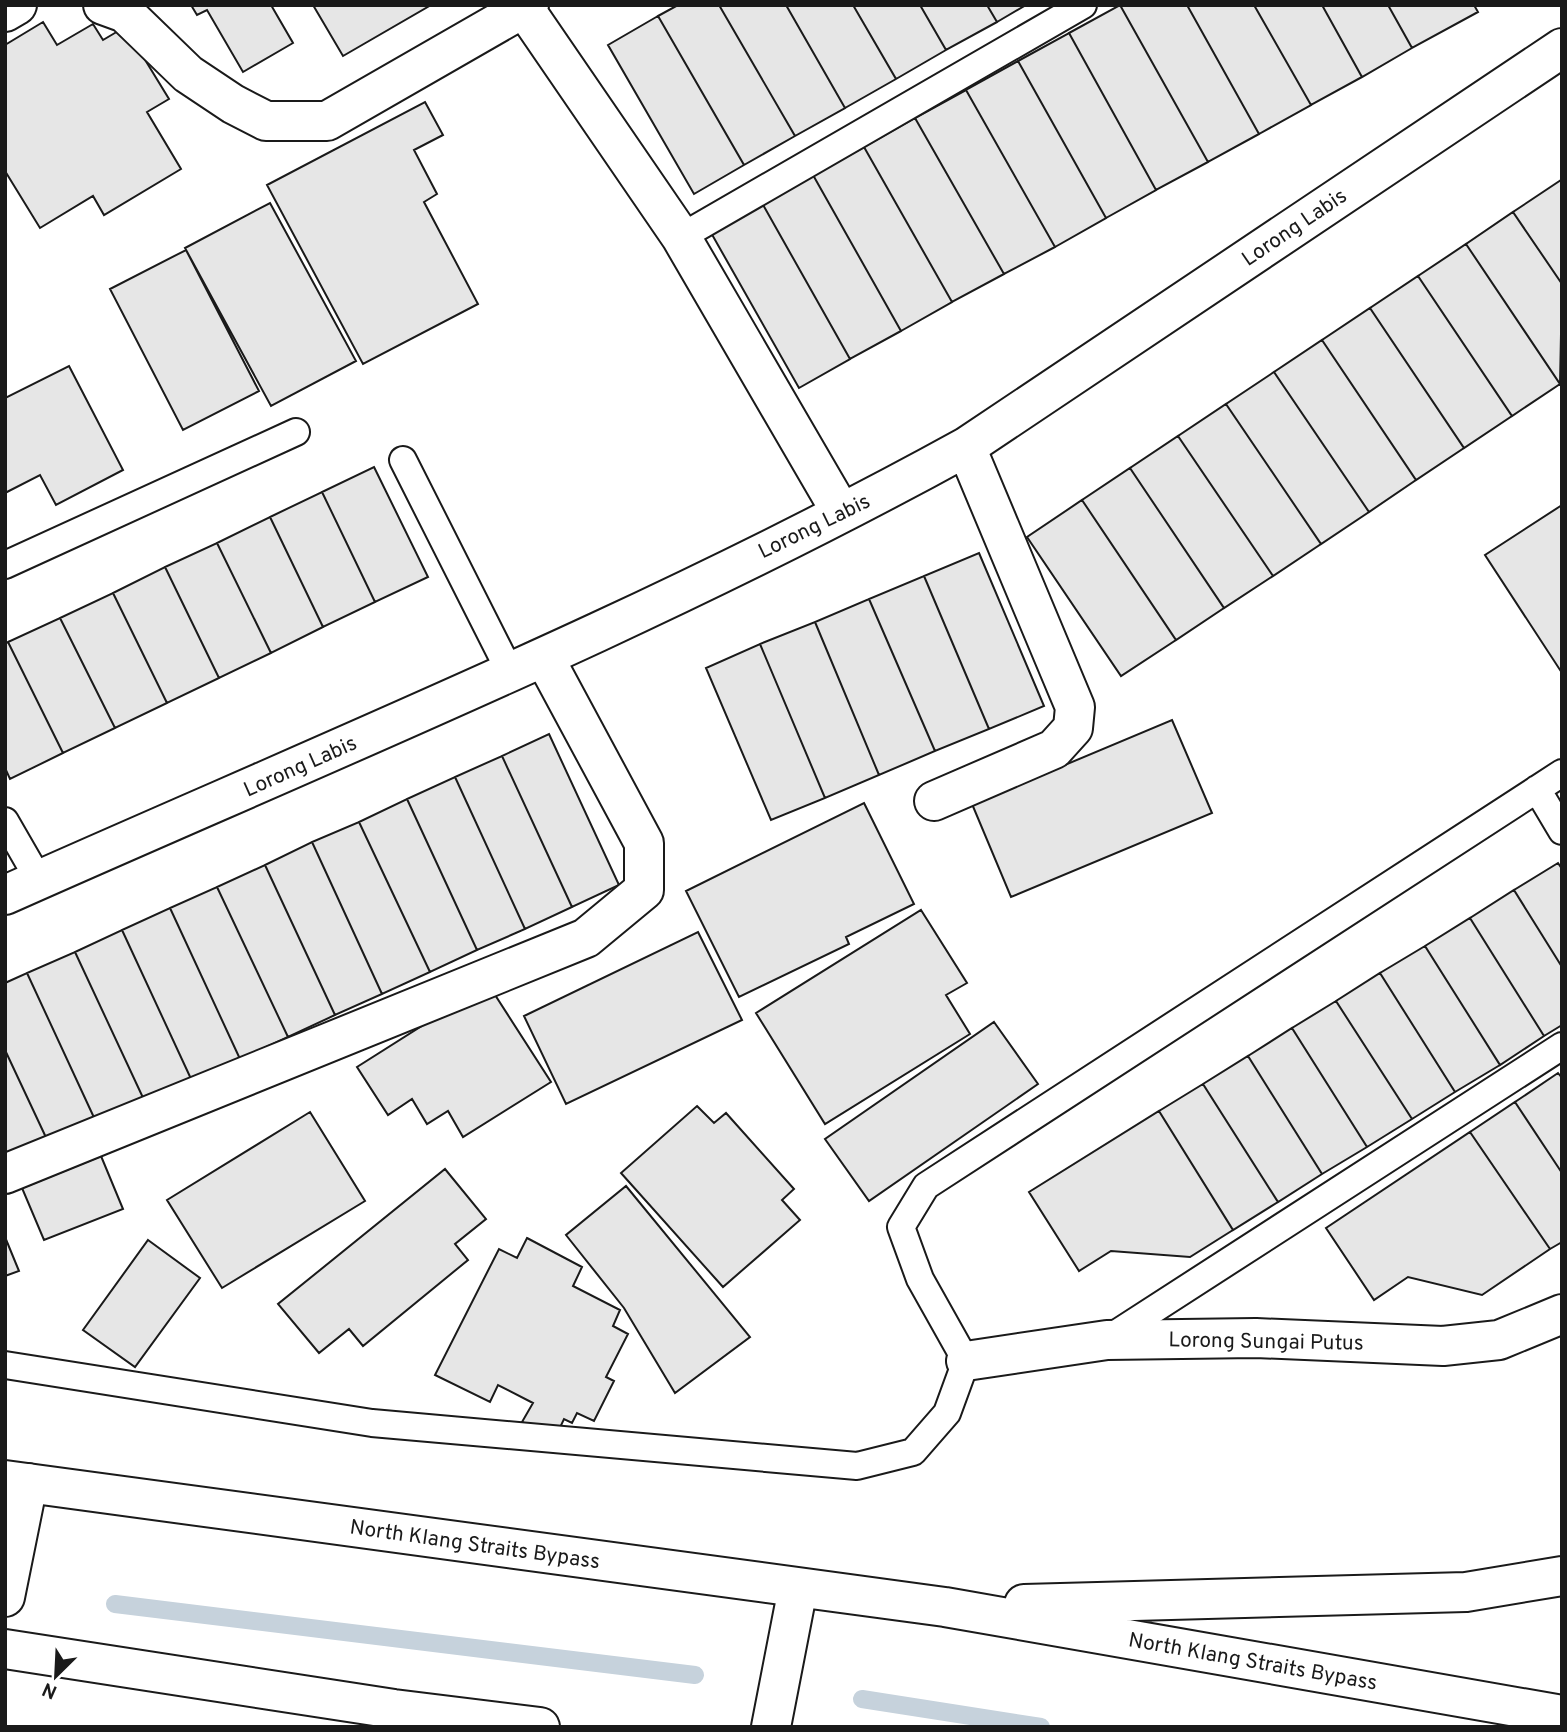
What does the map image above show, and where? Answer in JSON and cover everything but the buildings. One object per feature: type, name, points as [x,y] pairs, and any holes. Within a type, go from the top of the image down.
[{"type":"main road","points":[[5,12],[17,5]]},
{"type":"main road","points":[[103,5],[125,13],[188,74],[233,104],[266,121],[327,121],[525,6],[681,237],[841,512]]},
{"type":"main road","name":"Lorong Labis","points":[[22,888],[528,667],[966,447],[1562,48]]},
{"type":"main road","points":[[934,801],[1054,749],[1073,729],[1075,707],[966,447]]},
{"type":"main road","points":[[5,1174],[586,938],[644,890],[644,843],[528,667]]},
{"type":"main road","name":"Lorong Sungai Putus","points":[[966,1361],[1107,1340],[1256,1338],[1443,1346],[1499,1339],[1562,1314]]},
{"type":"main road","points":[[5,1597],[17,1482]]},
{"type":"main road","name":"North Klang Straits Bypass","points":[[17,1482],[945,1607],[1562,1715]]},
{"type":"main road","name":"North Klang Straits Bypass","points":[[945,1607],[1466,1592],[1562,1576]]},
{"type":"main road","points":[[771,1727],[798,1588]]},
{"type":"main road","points":[[5,1649],[380,1718],[540,1727]]},
{"type":"lane","points":[[681,237],[1083,5]]},
{"type":"lane","points":[[5,565],[296,432]]},
{"type":"lane","points":[[403,460],[528,667]]},
{"type":"lane","points":[[5,1365],[372,1423],[856,1466],[913,1452],[947,1413],[966,1361],[920,1279],[901,1227],[926,1186],[1562,773]]},
{"type":"lane","points":[[1537,789],[1562,831]]},
{"type":"lane","points":[[5,821],[22,888]]},
{"type":"lane","points":[[1107,1340],[1562,1045]]},
{"type":"waterway","points":[[115,1604],[695,1675]]},
{"type":"waterway","points":[[862,1699],[1041,1727]]}]
